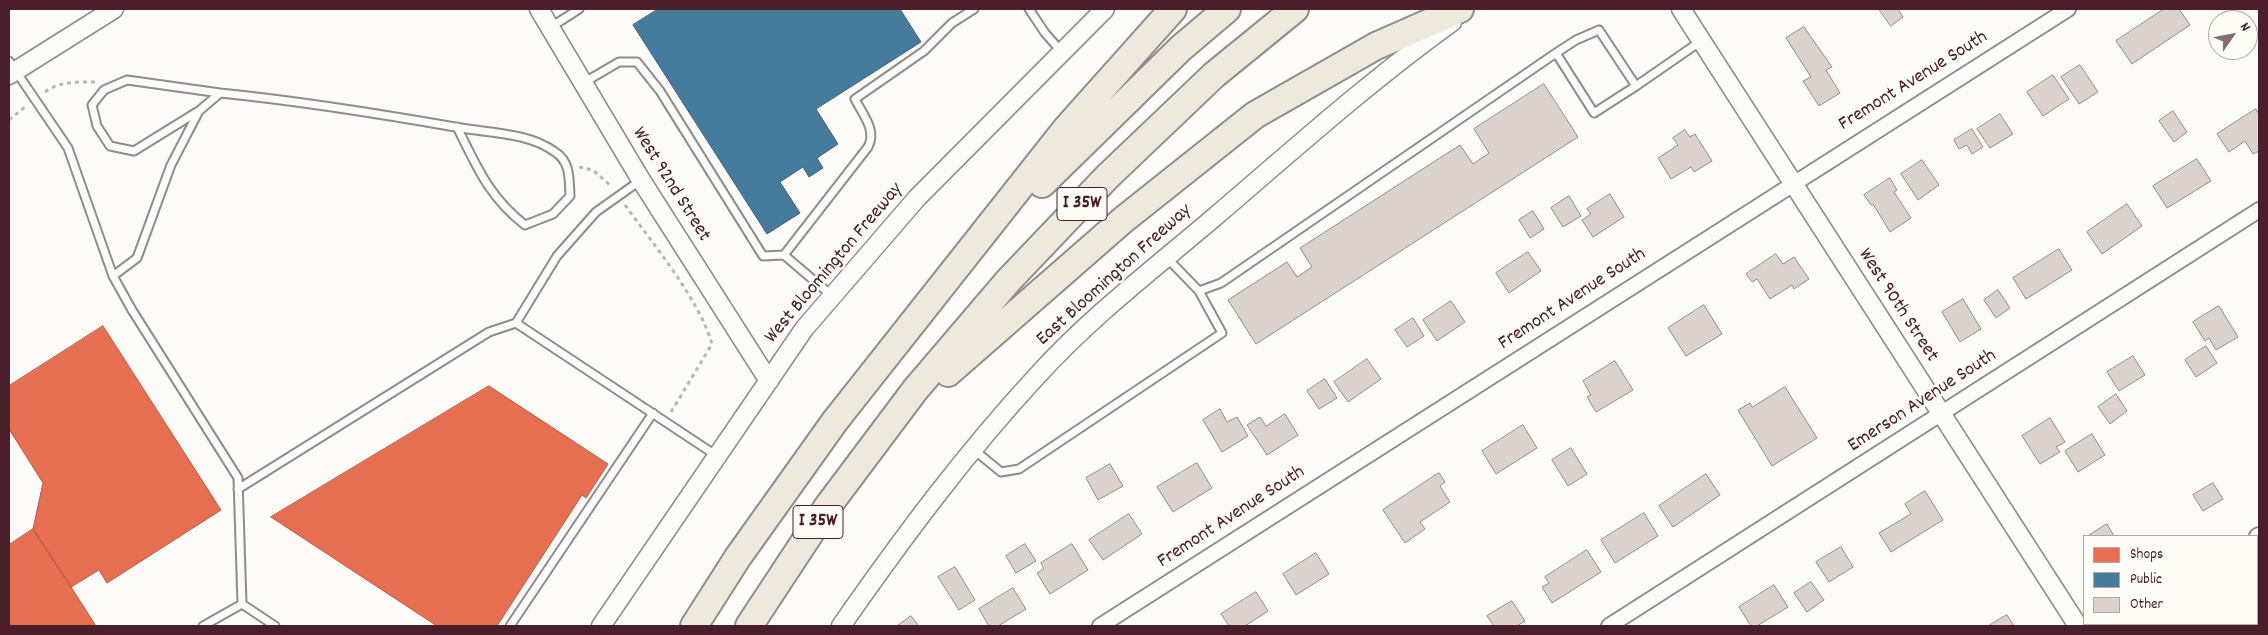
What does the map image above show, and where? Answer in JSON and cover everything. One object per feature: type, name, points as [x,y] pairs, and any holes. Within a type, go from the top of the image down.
[{"type":"highway","points":[[946,280],[1065,130],[1173,9]]},
{"type":"highway","name":"I 35W","points":[[694,626],[738,557],[834,421],[946,280],[1066,159],[1181,48],[1227,9]]},
{"type":"highway","name":"I 35W","points":[[749,626],[828,506],[915,390],[1008,281],[1108,177],[1214,75],[1295,9]]},
{"type":"highway","points":[[892,421],[1123,220],[1254,115],[1376,46],[1460,9]]},
{"type":"street","points":[[11,69],[114,9]]},
{"type":"street","name":"West 92nd Street","points":[[539,9],[641,180],[769,381]]},
{"type":"street","name":"West Bloomington Freeway","points":[[601,626],[804,328],[918,198],[1105,9]]},
{"type":"street","name":"East Bloomington Freeway","points":[[840,626],[972,448],[1038,374],[1110,306],[1393,64],[1470,9]]},
{"type":"street","name":"West 90th Street","points":[[1681,9],[2078,626]]},
{"type":"street","name":"Fremont Avenue South","points":[[1100,626],[2068,9]]},
{"type":"street","name":"Emerson Avenue South","points":[[1609,626],[2259,210]]},
{"type":"lane","points":[[550,27],[579,9]]},
{"type":"lane","points":[[784,255],[873,139],[872,131],[854,99],[924,51],[952,23],[974,9]]},
{"type":"lane","points":[[1029,9],[1061,52]]},
{"type":"lane","points":[[1198,291],[1221,282],[1576,40],[1599,30],[1636,86]]},
{"type":"lane","points":[[1556,53],[1594,113],[1702,41]]},
{"type":"lane","points":[[582,83],[620,62],[637,62],[660,91],[762,256],[784,255],[832,296]]},
{"type":"lane","points":[[11,69],[68,148],[113,276],[132,310],[238,478],[242,604]]},
{"type":"lane","points":[[220,93],[198,111],[134,151],[110,146],[97,126],[92,105],[104,90],[127,80],[220,93],[287,99],[457,127],[533,140],[557,152],[569,169],[570,196],[553,214],[525,225],[506,210],[483,179],[457,127]]},
{"type":"lane","points":[[113,276],[137,258],[171,165],[198,111]]},
{"type":"lane","points":[[238,489],[489,332],[516,323],[557,256],[596,212],[641,180]]},
{"type":"lane","points":[[972,448],[1002,472],[1019,469],[1222,333],[1198,291],[1166,258]]},
{"type":"lane","points":[[516,323],[717,456]]},
{"type":"lane","points":[[510,626],[653,413]]},
{"type":"lane","points":[[203,626],[242,604]]},
{"type":"lane","points":[[242,604],[275,626]]},
{"type":"path","points":[[9,120],[53,86],[73,81],[99,83]]},
{"type":"path","points":[[577,166],[594,170],[606,180],[670,267],[707,327],[712,344],[665,421]]},
{"type":"building: Shops","points":[[103,326],[221,510],[107,583],[99,570],[71,587],[33,529],[43,483],[9,429],[9,386]]},
{"type":"building: Shops","points":[[489,386],[608,464],[586,498],[582,495],[497,626],[437,626],[271,517]]},
{"type":"building: Shops","points":[[33,529],[96,626],[9,626],[9,545]]},
{"type":"building: Public","points":[[658,9],[900,9],[921,42],[816,109],[838,144],[817,158],[823,168],[809,177],[803,167],[780,182],[800,213],[767,234],[633,25]]},
{"type":"building: Other","points":[[1879,9],[1898,9],[1903,17],[1891,26]]},
{"type":"building: Other","points":[[2164,9],[2179,9],[2190,25],[2132,64],[2116,41]]},
{"type":"building: Other","points":[[1804,27],[1832,67],[1826,70],[1840,93],[1819,106],[1803,81],[1811,77],[1786,38]]},
{"type":"building: Other","points":[[2080,65],[2098,92],[2079,104],[2061,77]]},
{"type":"building: Other","points":[[2053,75],[2069,99],[2043,116],[2027,92]]},
{"type":"building: Other","points":[[1544,84],[1578,137],[1256,344],[1228,300],[1287,262],[1297,277],[1312,267],[1300,248],[1460,145],[1473,164],[1489,153],[1474,129]]},
{"type":"building: Other","points":[[2256,109],[2259,114],[2259,151],[2253,154],[2245,141],[2229,152],[2217,134]]},
{"type":"building: Other","points":[[2173,111],[2187,132],[2174,142],[2159,121]]},
{"type":"building: Other","points":[[2000,114],[2013,134],[1990,148],[1977,129]]},
{"type":"building: Other","points":[[1972,129],[1983,147],[1972,154],[1967,145],[1959,149],[1954,140]]},
{"type":"building: Other","points":[[1685,130],[1690,137],[1695,134],[1712,161],[1694,172],[1691,167],[1671,179],[1658,158],[1678,145],[1673,138]]},
{"type":"building: Other","points":[[2197,159],[2211,181],[2167,208],[2153,186]]},
{"type":"building: Other","points":[[1922,160],[1939,185],[1918,200],[1901,174]]},
{"type":"building: Other","points":[[1890,178],[1897,190],[1894,192],[1911,218],[1890,232],[1873,204],[1871,205],[1864,195]]},
{"type":"building: Other","points":[[1610,194],[1624,217],[1593,237],[1582,220],[1591,214],[1587,209]]},
{"type":"building: Other","points":[[1569,196],[1581,216],[1563,227],[1551,208]]},
{"type":"building: Other","points":[[2127,204],[2142,226],[2102,254],[2087,232]]},
{"type":"building: Other","points":[[1533,211],[1544,229],[1530,238],[1519,220]]},
{"type":"building: Other","points":[[2059,249],[2072,270],[2026,299],[2013,278]]},
{"type":"building: Other","points":[[1528,252],[1541,271],[1509,293],[1496,273]]},
{"type":"building: Other","points":[[1776,254],[1783,264],[1794,257],[1809,279],[1794,289],[1792,285],[1770,299],[1757,279],[1752,282],[1746,274]]},
{"type":"building: Other","points":[[1998,290],[2010,308],[1996,318],[1984,300]]},
{"type":"building: Other","points":[[1963,299],[1981,329],[1960,342],[1942,312]]},
{"type":"building: Other","points":[[1451,301],[1465,322],[1437,341],[1423,320]]},
{"type":"building: Other","points":[[1704,305],[1722,334],[1686,356],[1668,328]]},
{"type":"building: Other","points":[[2219,306],[2238,337],[2216,350],[2209,338],[2205,341],[2193,322]]},
{"type":"building: Other","points":[[1413,318],[1424,336],[1407,347],[1395,330]]},
{"type":"building: Other","points":[[2206,346],[2217,363],[2196,377],[2185,360]]},
{"type":"building: Other","points":[[2133,356],[2145,375],[2119,391],[2107,372]]},
{"type":"building: Other","points":[[1367,359],[1381,379],[1348,402],[1334,382]]},
{"type":"building: Other","points":[[1615,361],[1633,390],[1596,412],[1587,397],[1591,395],[1583,381]]},
{"type":"building: Other","points":[[1325,379],[1337,398],[1319,409],[1307,391]]},
{"type":"building: Other","points":[[1785,387],[1817,438],[1772,466],[1738,410],[1750,403],[1752,407]]},
{"type":"building: Other","points":[[2116,394],[2127,411],[2110,424],[2098,407]]},
{"type":"building: Other","points":[[1220,409],[1227,422],[1237,417],[1248,436],[1222,452],[1203,420]]},
{"type":"building: Other","points":[[1285,414],[1298,435],[1267,455],[1247,425],[1260,417],[1266,426]]},
{"type":"building: Other","points":[[2050,418],[2065,442],[2056,447],[2060,452],[2040,464],[2022,436]]},
{"type":"building: Other","points":[[1523,425],[1537,448],[1496,474],[1482,451]]},
{"type":"building: Other","points":[[2092,434],[2105,455],[2078,472],[2065,451]]},
{"type":"building: Other","points":[[1571,448],[1587,474],[1568,486],[1552,460]]},
{"type":"building: Other","points":[[1197,463],[1212,488],[1173,512],[1157,487]]},
{"type":"building: Other","points":[[1110,464],[1123,486],[1098,500],[1086,478]]},
{"type":"building: Other","points":[[1439,473],[1445,482],[1440,486],[1450,502],[1420,522],[1425,529],[1405,543],[1383,510]]},
{"type":"building: Other","points":[[1706,474],[1720,495],[1673,527],[1659,506]]},
{"type":"building: Other","points":[[2213,483],[2223,499],[2203,511],[2193,495]]},
{"type":"building: Other","points":[[1925,491],[1943,520],[1891,552],[1879,533],[1911,514],[1905,504]]},
{"type":"building: Other","points":[[1644,513],[1658,536],[1615,563],[1601,540]]},
{"type":"building: Other","points":[[1129,514],[1142,534],[1103,560],[1089,540]]},
{"type":"building: Other","points":[[2107,524],[2113,535],[2090,535]]},
{"type":"building: Other","points":[[1025,544],[1036,561],[1016,573],[1006,556]]},
{"type":"building: Other","points":[[1072,544],[1088,570],[1050,594],[1037,573],[1044,569],[1041,563]]},
{"type":"building: Other","points":[[1841,547],[1853,567],[1829,582],[1816,562]]},
{"type":"building: Other","points":[[1587,550],[1601,572],[1552,603],[1542,587],[1549,583],[1545,577]]},
{"type":"building: Other","points":[[1316,553],[1329,574],[1296,595],[1283,574]]},
{"type":"building: Other","points":[[955,567],[975,600],[959,610],[938,577]]},
{"type":"building: Other","points":[[1811,582],[1824,600],[1807,612],[1794,593]]},
{"type":"building: Other","points":[[1774,585],[1788,607],[1757,626],[1751,626],[1739,607]]},
{"type":"building: Other","points":[[1013,588],[1026,609],[998,626],[989,626],[979,609]]},
{"type":"building: Other","points":[[1256,592],[1268,611],[1245,626],[1229,626],[1221,614]]},
{"type":"building: Other","points":[[1512,601],[1525,621],[1517,626],[1494,626],[1487,616]]},
{"type":"building: Other","points":[[2258,604],[2259,626],[2257,626],[2258,625]]},
{"type":"building: Other","points":[[2007,615],[2014,626],[1988,626]]},
{"type":"building: Other","points":[[911,616],[919,626],[897,626]]}]
